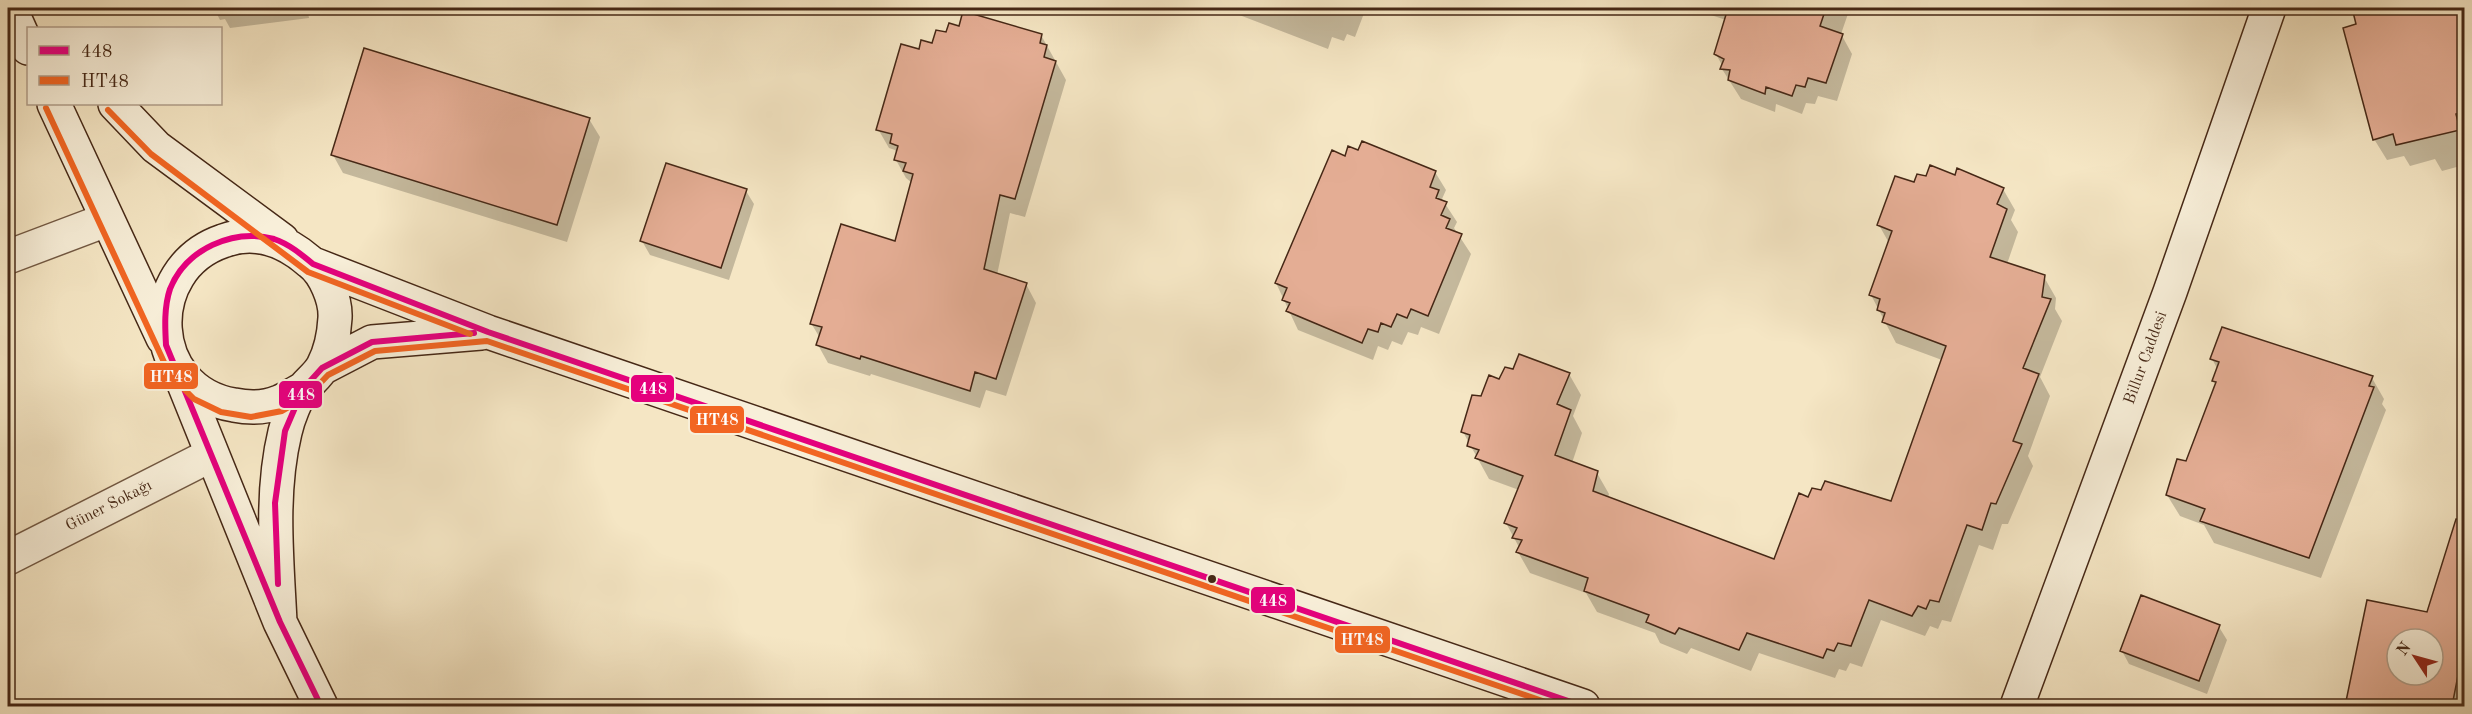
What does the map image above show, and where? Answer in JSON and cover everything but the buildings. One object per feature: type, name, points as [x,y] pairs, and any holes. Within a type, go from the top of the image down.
[{"type":"main road","points":[[10,8],[27,46]]},
{"type":"main road","points":[[25,8],[44,27]]},
{"type":"main road","name":"Billur Caddesi","points":[[2017,706],[2170,292],[2269,8]]},
{"type":"main road","points":[[54,105],[106,220],[172,357],[280,622],[321,706]]},
{"type":"main road","points":[[116,105],[156,147],[302,255],[328,287],[335,315],[333,343],[285,431],[275,503],[280,622]]},
{"type":"main road","points":[[8,257],[106,220]]},
{"type":"main road","points":[[488,332],[372,342],[278,403],[250,408],[223,403],[198,391],[172,357],[164,316],[170,288],[185,264],[207,246],[235,236],[264,236],[302,255],[488,332],[1583,706]]},
{"type":"main road","name":"Güner Sokağı","points":[[8,558],[211,455]]},
{"type":"transit line","name":"HT48","points":[[46,108],[170,375],[194,399],[221,412],[251,417],[282,411],[308,396],[328,375],[375,351],[487,341],[1557,706]]},
{"type":"transit line","name":"HT48","points":[[108,110],[151,154],[308,272],[470,334]]},
{"type":"transit line","name":"448","points":[[321,706],[280,622],[166,345],[167,303],[170,289],[177,275],[199,253],[227,239],[258,236],[274,239],[295,250],[313,264],[488,332],[1583,706]]},
{"type":"transit line","name":"448","points":[[278,584],[275,503],[285,431],[303,389],[322,368],[372,342],[474,333]]}]
